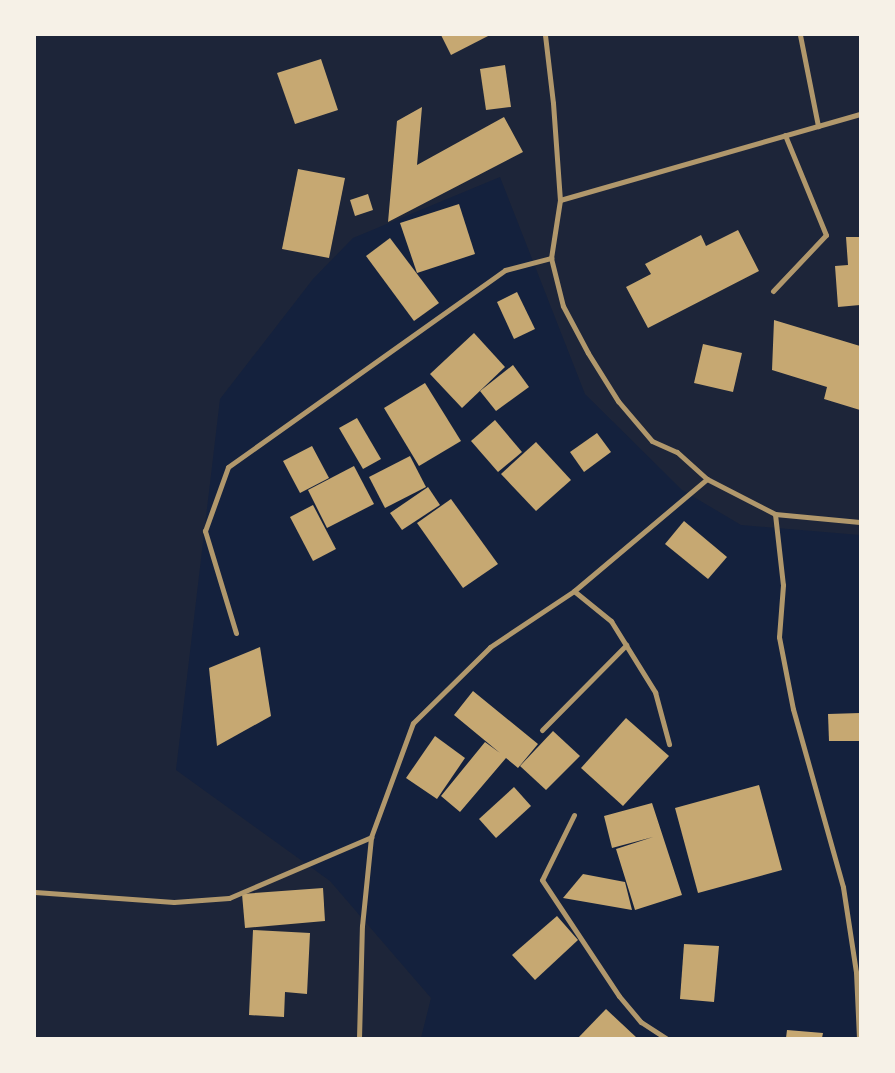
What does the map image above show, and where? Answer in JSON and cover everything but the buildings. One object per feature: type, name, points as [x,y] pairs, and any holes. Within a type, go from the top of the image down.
[{"type":"street","points":[[545,35],[553,103],[560,200],[551,258],[564,306],[588,353],[618,401],[652,441],[677,452],[707,479],[774,514],[860,522]]},
{"type":"street","points":[[800,35],[818,126]]},
{"type":"street","points":[[560,200],[860,114]]},
{"type":"street","points":[[773,291],[826,235],[785,135]]},
{"type":"street","points":[[236,633],[205,531],[228,467],[505,270],[551,258]]},
{"type":"street","points":[[359,1038],[362,926],[371,837],[413,723],[490,647],[574,591],[707,479]]},
{"type":"street","points":[[774,514],[783,585],[779,637],[793,709],[843,887],[856,972],[859,1038]]},
{"type":"street","points":[[574,591],[610,621],[626,645],[655,692],[669,744]]},
{"type":"street","points":[[542,730],[626,645]]},
{"type":"street","points":[[574,815],[542,880],[619,996],[640,1022],[666,1038]]},
{"type":"street","points":[[35,892],[174,902],[229,898],[371,837]]},
{"type":"shaded area","points":[[35,35],[860,35],[860,535],[741,525],[682,490],[585,394],[500,177],[353,238],[313,279],[220,399],[176,770],[330,881],[431,998],[421,1038],[35,1038]]}]
